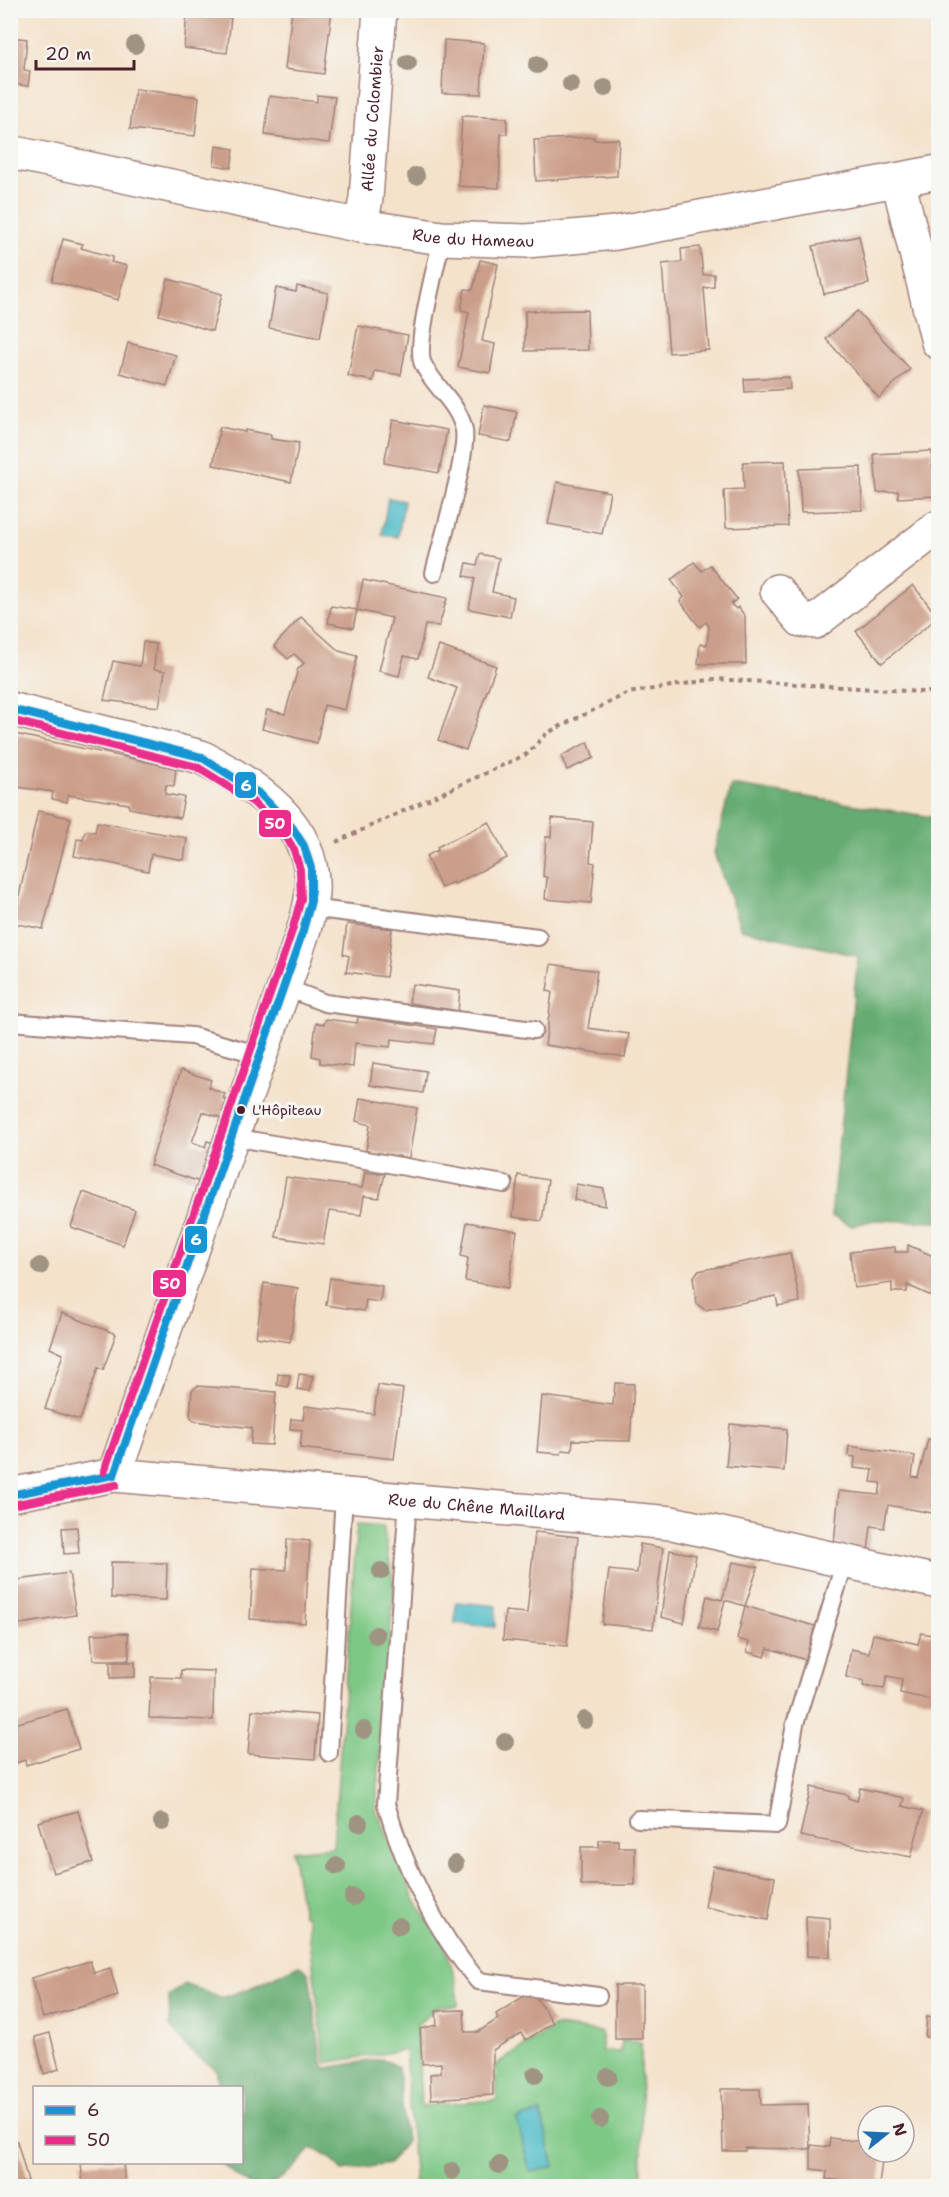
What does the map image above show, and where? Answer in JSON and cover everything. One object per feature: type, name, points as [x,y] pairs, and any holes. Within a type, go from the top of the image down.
[{"type":"street","name":"Allée du Colombier","points":[[361,226],[366,198],[380,10]]},
{"type":"street","name":"Rue du Hameau","points":[[10,152],[127,175],[254,206],[361,226],[442,238],[526,242],[565,240],[628,231],[939,172]]},
{"type":"street","points":[[898,180],[939,342]]},
{"type":"street","points":[[777,591],[801,620],[815,622],[939,527]]},
{"type":"street","points":[[10,709],[201,757],[266,795],[296,833],[306,854],[311,874],[310,908],[114,1475]]},
{"type":"street","name":"Rue du Chêne Maillard","points":[[10,1495],[114,1475],[672,1523],[939,1582]]},
{"type":"lane","points":[[434,573],[461,456],[464,431],[459,416],[423,364],[420,345],[442,238]]},
{"type":"lane","points":[[310,908],[538,937]]},
{"type":"lane","points":[[284,987],[325,1003],[534,1030]]},
{"type":"lane","points":[[10,1022],[192,1036],[260,1055]]},
{"type":"lane","points":[[232,1133],[250,1140],[504,1184]]},
{"type":"lane","points":[[328,1753],[344,1495]]},
{"type":"lane","points":[[408,1500],[386,1804],[390,1819],[417,1886],[434,1918],[478,1981],[598,1996]]},
{"type":"lane","points":[[638,1819],[777,1825],[795,1724],[845,1561]]},
{"type":"path","points":[[306,854],[351,837],[527,754],[547,734],[628,693],[715,679],[939,693]]},
{"type":"green space","points":[[731,785],[938,818],[938,1222],[874,1220],[852,1226],[831,1216],[858,956],[741,929],[714,853]]},
{"type":"green space","points":[[357,1524],[383,1526],[394,1586],[376,1809],[415,1901],[445,1945],[456,1981],[458,2006],[438,2006],[417,2025],[421,2106],[497,2100],[496,2065],[555,2026],[602,2032],[602,2051],[620,2052],[621,2041],[641,2042],[642,2186],[415,2186],[405,2050],[325,2063],[307,1915],[303,1915],[292,1851],[333,1847]]},
{"type":"green space","points":[[299,1965],[309,1974],[322,2063],[326,2068],[381,2059],[398,2067],[406,2141],[389,2164],[343,2171],[330,2158],[312,2148],[279,2180],[271,2184],[256,2186],[242,2180],[222,2164],[243,2164],[243,2086],[219,2086],[216,2069],[191,2052],[170,2026],[169,1996],[185,1984],[221,1998],[251,1988]]},
{"type":"water","points":[[388,498],[404,501],[398,537],[382,535]]},
{"type":"water","points":[[456,1602],[496,1606],[495,1627],[455,1623]]},
{"type":"water","points":[[541,2113],[554,2167],[530,2172],[517,2119]]},
{"type":"building","points":[[292,10],[332,10],[324,74],[285,69]]},
{"type":"building","points":[[187,12],[231,18],[227,53],[184,48]]},
{"type":"building","points":[[10,37],[27,39],[24,70],[30,71],[28,86],[10,84]]},
{"type":"building","points":[[444,40],[484,43],[481,94],[442,93]]},
{"type":"building","points":[[135,89],[199,97],[195,136],[130,129]]},
{"type":"building","points":[[317,95],[335,97],[329,143],[265,135],[269,96],[317,102]]},
{"type":"building","points":[[462,116],[507,118],[507,134],[501,134],[499,188],[458,186]]},
{"type":"building","points":[[594,137],[594,140],[619,139],[617,176],[536,181],[534,140]]},
{"type":"building","points":[[216,146],[234,149],[231,168],[214,165]]},
{"type":"building","points":[[859,236],[869,284],[824,294],[813,246]]},
{"type":"building","points":[[63,239],[83,244],[81,248],[113,257],[111,262],[127,266],[118,300],[52,281]]},
{"type":"building","points":[[700,247],[703,275],[714,274],[714,287],[704,288],[709,350],[669,353],[662,264],[682,262],[681,249]]},
{"type":"building","points":[[480,260],[498,264],[482,341],[495,344],[490,373],[458,367],[469,312],[461,310],[465,289],[473,290]]},
{"type":"building","points":[[168,279],[222,294],[212,331],[159,315]]},
{"type":"building","points":[[297,286],[328,293],[320,338],[269,328],[276,288],[296,292]]},
{"type":"building","points":[[587,310],[588,350],[525,351],[525,311]]},
{"type":"building","points":[[857,311],[910,369],[879,398],[826,339]]},
{"type":"building","points":[[358,326],[408,335],[401,375],[375,371],[373,381],[348,376]]},
{"type":"building","points":[[128,343],[176,355],[167,386],[120,373]]},
{"type":"building","points":[[789,377],[790,389],[745,392],[744,379]]},
{"type":"building","points":[[484,405],[517,412],[511,442],[478,436]]},
{"type":"building","points":[[393,420],[447,430],[439,473],[384,463]]},
{"type":"building","points":[[220,427],[271,435],[271,439],[299,443],[291,482],[213,465]]},
{"type":"building","points":[[931,451],[935,496],[898,498],[898,491],[877,493],[874,454]]},
{"type":"building","points":[[785,461],[788,526],[726,528],[724,490],[744,489],[743,462]]},
{"type":"building","points":[[861,467],[862,510],[801,512],[799,469]]},
{"type":"building","points":[[557,482],[610,492],[602,534],[548,524]]},
{"type":"building","points":[[480,554],[499,558],[492,592],[514,597],[510,617],[469,609],[475,578],[464,576],[467,563],[477,565]]},
{"type":"building","points":[[694,562],[702,571],[710,565],[737,599],[731,604],[736,609],[738,607],[745,616],[746,664],[698,664],[700,644],[707,645],[709,626],[706,622],[700,627],[695,621],[680,601],[684,597],[671,580]]},
{"type":"building","points":[[363,580],[447,598],[439,626],[425,625],[418,659],[404,656],[399,676],[379,671],[392,618],[357,610]]},
{"type":"building","points":[[913,585],[938,617],[882,663],[856,631]]},
{"type":"building","points":[[331,606],[357,610],[353,628],[328,623]]},
{"type":"building","points":[[301,617],[339,651],[357,656],[345,710],[324,705],[317,743],[262,729],[267,710],[285,714],[298,669],[304,663],[294,654],[288,659],[274,646]]},
{"type":"building","points":[[143,642],[156,644],[154,669],[165,671],[159,707],[104,700],[113,661],[140,666]]},
{"type":"building","points":[[439,646],[496,666],[466,750],[438,740],[457,688],[428,677]]},
{"type":"building","points":[[10,733],[176,768],[174,786],[166,785],[165,794],[184,797],[180,818],[129,808],[129,804],[68,795],[67,802],[52,799],[53,792],[10,786]]},
{"type":"building","points":[[588,742],[594,758],[567,770],[561,756]]},
{"type":"building","points":[[38,811],[71,818],[43,929],[13,923]]},
{"type":"building","points":[[552,818],[593,822],[590,862],[595,863],[591,903],[545,899],[547,878],[543,876],[546,837],[551,837]]},
{"type":"building","points":[[97,822],[187,838],[184,860],[151,854],[148,871],[74,856],[77,839],[83,840],[85,831],[95,832]]},
{"type":"building","points":[[489,822],[507,858],[441,888],[426,856],[438,850],[437,847]]},
{"type":"building","points":[[347,924],[392,929],[386,977],[346,972],[349,956],[343,954]]},
{"type":"building","points":[[551,964],[597,971],[588,1028],[629,1034],[625,1057],[545,1045],[552,992],[547,991]]},
{"type":"building","points":[[412,984],[460,991],[458,1011],[409,1003]]},
{"type":"building","points":[[358,1017],[437,1029],[434,1044],[392,1039],[390,1047],[355,1043],[353,1067],[320,1063],[320,1058],[312,1056],[316,1023],[324,1024],[326,1019],[357,1023]]},
{"type":"building","points":[[373,1063],[426,1071],[423,1093],[370,1085]]},
{"type":"building","points":[[181,1070],[211,1080],[208,1087],[225,1094],[223,1099],[228,1101],[222,1118],[203,1112],[192,1142],[205,1147],[207,1141],[214,1143],[200,1182],[150,1165]]},
{"type":"building","points":[[360,1098],[417,1108],[409,1158],[366,1151],[370,1125],[356,1121]]},
{"type":"building","points":[[365,1172],[385,1174],[379,1198],[364,1196],[361,1215],[329,1211],[323,1244],[276,1237],[286,1177],[362,1188]]},
{"type":"building","points":[[518,1175],[548,1180],[542,1221],[513,1217]]},
{"type":"building","points":[[576,1184],[604,1189],[605,1206],[574,1200]]},
{"type":"building","points":[[83,1192],[135,1210],[123,1245],[71,1227]]},
{"type":"building","points":[[467,1222],[517,1231],[508,1288],[465,1281],[468,1258],[461,1256]]},
{"type":"building","points":[[908,1245],[938,1258],[938,1299],[907,1285],[907,1292],[892,1292],[892,1283],[854,1288],[850,1252],[895,1247],[895,1252],[908,1252]]},
{"type":"building","points":[[790,1253],[800,1302],[778,1306],[776,1296],[705,1310],[697,1304],[693,1278],[698,1271]]},
{"type":"building","points":[[330,1278],[382,1286],[380,1302],[366,1300],[364,1311],[326,1305]]},
{"type":"building","points":[[264,1283],[298,1288],[290,1342],[256,1337]]},
{"type":"building","points":[[62,1313],[116,1334],[103,1370],[98,1368],[80,1420],[45,1409],[63,1354],[50,1348]]},
{"type":"building","points":[[278,1374],[290,1375],[288,1387],[277,1385]]},
{"type":"building","points":[[299,1374],[313,1376],[310,1391],[297,1389]]},
{"type":"building","points":[[615,1383],[634,1384],[630,1441],[573,1440],[572,1451],[562,1450],[561,1454],[537,1452],[542,1396],[613,1405]]},
{"type":"building","points":[[378,1385],[403,1389],[394,1459],[300,1448],[302,1430],[290,1429],[291,1419],[303,1420],[305,1406],[374,1414]]},
{"type":"building","points":[[197,1386],[276,1392],[272,1445],[251,1444],[252,1428],[194,1421],[190,1416],[192,1390]]},
{"type":"building","points":[[730,1424],[787,1429],[784,1471],[726,1466]]},
{"type":"building","points":[[928,1439],[938,1441],[938,1514],[888,1505],[884,1528],[871,1526],[868,1551],[834,1543],[839,1491],[879,1495],[881,1483],[871,1482],[873,1470],[854,1468],[855,1457],[848,1456],[849,1446],[915,1456],[912,1477],[918,1478]]},
{"type":"building","points":[[77,1527],[79,1553],[64,1554],[62,1528]]},
{"type":"building","points":[[535,1532],[578,1537],[567,1646],[503,1640],[505,1611],[527,1613]]},
{"type":"building","points":[[287,1539],[310,1541],[305,1623],[250,1619],[253,1568],[286,1570]]},
{"type":"building","points":[[640,1544],[663,1548],[653,1629],[602,1624],[609,1570],[637,1573]]},
{"type":"building","points":[[670,1550],[696,1555],[684,1623],[661,1617]]},
{"type":"building","points":[[111,1562],[167,1563],[166,1600],[111,1598]]},
{"type":"building","points":[[733,1562],[758,1567],[745,1606],[725,1600],[717,1632],[699,1627],[707,1596],[722,1600]]},
{"type":"building","points":[[69,1573],[76,1615],[15,1625],[16,1635],[10,1636],[10,1581]]},
{"type":"building","points":[[745,1606],[815,1626],[806,1660],[768,1648],[765,1657],[747,1652],[749,1642],[737,1639]]},
{"type":"building","points":[[128,1633],[129,1660],[93,1660],[91,1634]]},
{"type":"building","points":[[921,1633],[938,1636],[938,1670],[933,1700],[900,1693],[902,1679],[887,1676],[884,1689],[863,1686],[864,1681],[846,1677],[851,1649],[869,1653],[873,1634],[918,1644]]},
{"type":"building","points":[[110,1662],[135,1662],[135,1677],[110,1678]]},
{"type":"building","points":[[181,1670],[214,1671],[213,1720],[149,1718],[151,1677],[181,1678]]},
{"type":"building","points":[[67,1709],[79,1749],[26,1765],[25,1760],[16,1763],[10,1741],[10,1731],[16,1729],[15,1724]]},
{"type":"building","points":[[252,1710],[318,1715],[315,1759],[248,1754]]},
{"type":"building","points":[[811,1787],[848,1795],[848,1798],[857,1801],[860,1788],[904,1798],[902,1806],[923,1811],[911,1857],[800,1836]]},
{"type":"building","points":[[78,1811],[93,1862],[53,1873],[38,1822]]},
{"type":"building","points":[[599,1840],[618,1840],[618,1847],[635,1847],[635,1885],[581,1885],[581,1847],[599,1847]]},
{"type":"building","points":[[713,1866],[775,1877],[768,1920],[705,1907]]},
{"type":"building","points":[[806,1916],[830,1918],[830,1957],[807,1956]]},
{"type":"building","points":[[90,1961],[94,1973],[110,1968],[118,1996],[43,2018],[31,1978]]},
{"type":"building","points":[[615,1985],[642,1985],[642,2039],[615,2039]]},
{"type":"building","points":[[532,1991],[553,2023],[526,2040],[521,2033],[493,2050],[493,2095],[431,2099],[430,2074],[441,2073],[441,2063],[422,2064],[420,2029],[437,2025],[436,2011],[464,2010],[465,2032],[478,2032],[498,2019],[496,2014]]},
{"type":"building","points":[[927,2017],[938,2018],[938,2038],[925,2037]]},
{"type":"building","points":[[50,2033],[59,2069],[44,2074],[35,2037]]},
{"type":"building","points":[[721,2089],[760,2089],[761,2105],[808,2104],[810,2149],[745,2148],[745,2151],[723,2151]]},
{"type":"building","points":[[830,2138],[856,2141],[856,2164],[882,2164],[879,2185],[826,2179],[827,2171],[811,2169],[811,2145],[829,2147]]},
{"type":"building","points":[[17,2141],[28,2181],[10,2185],[10,2143]]},
{"type":"building","points":[[81,2164],[123,2164],[125,2186],[83,2186]]},
{"type":"transit line","name":"6","points":[[10,709],[201,757],[260,794],[292,827],[304,846],[311,868],[311,901],[302,934],[114,1475]]},
{"type":"transit line","name":"50","points":[[10,720],[197,767],[253,802],[284,833],[294,850],[300,870],[301,899],[292,931],[104,1472]]},
{"type":"transit line","name":"6","points":[[10,1495],[114,1475]]},
{"type":"transit line","name":"50","points":[[12,1505],[116,1485]]},
{"type":"place","name":"L'Hôpiteau","points":[[241,1110]]}]
